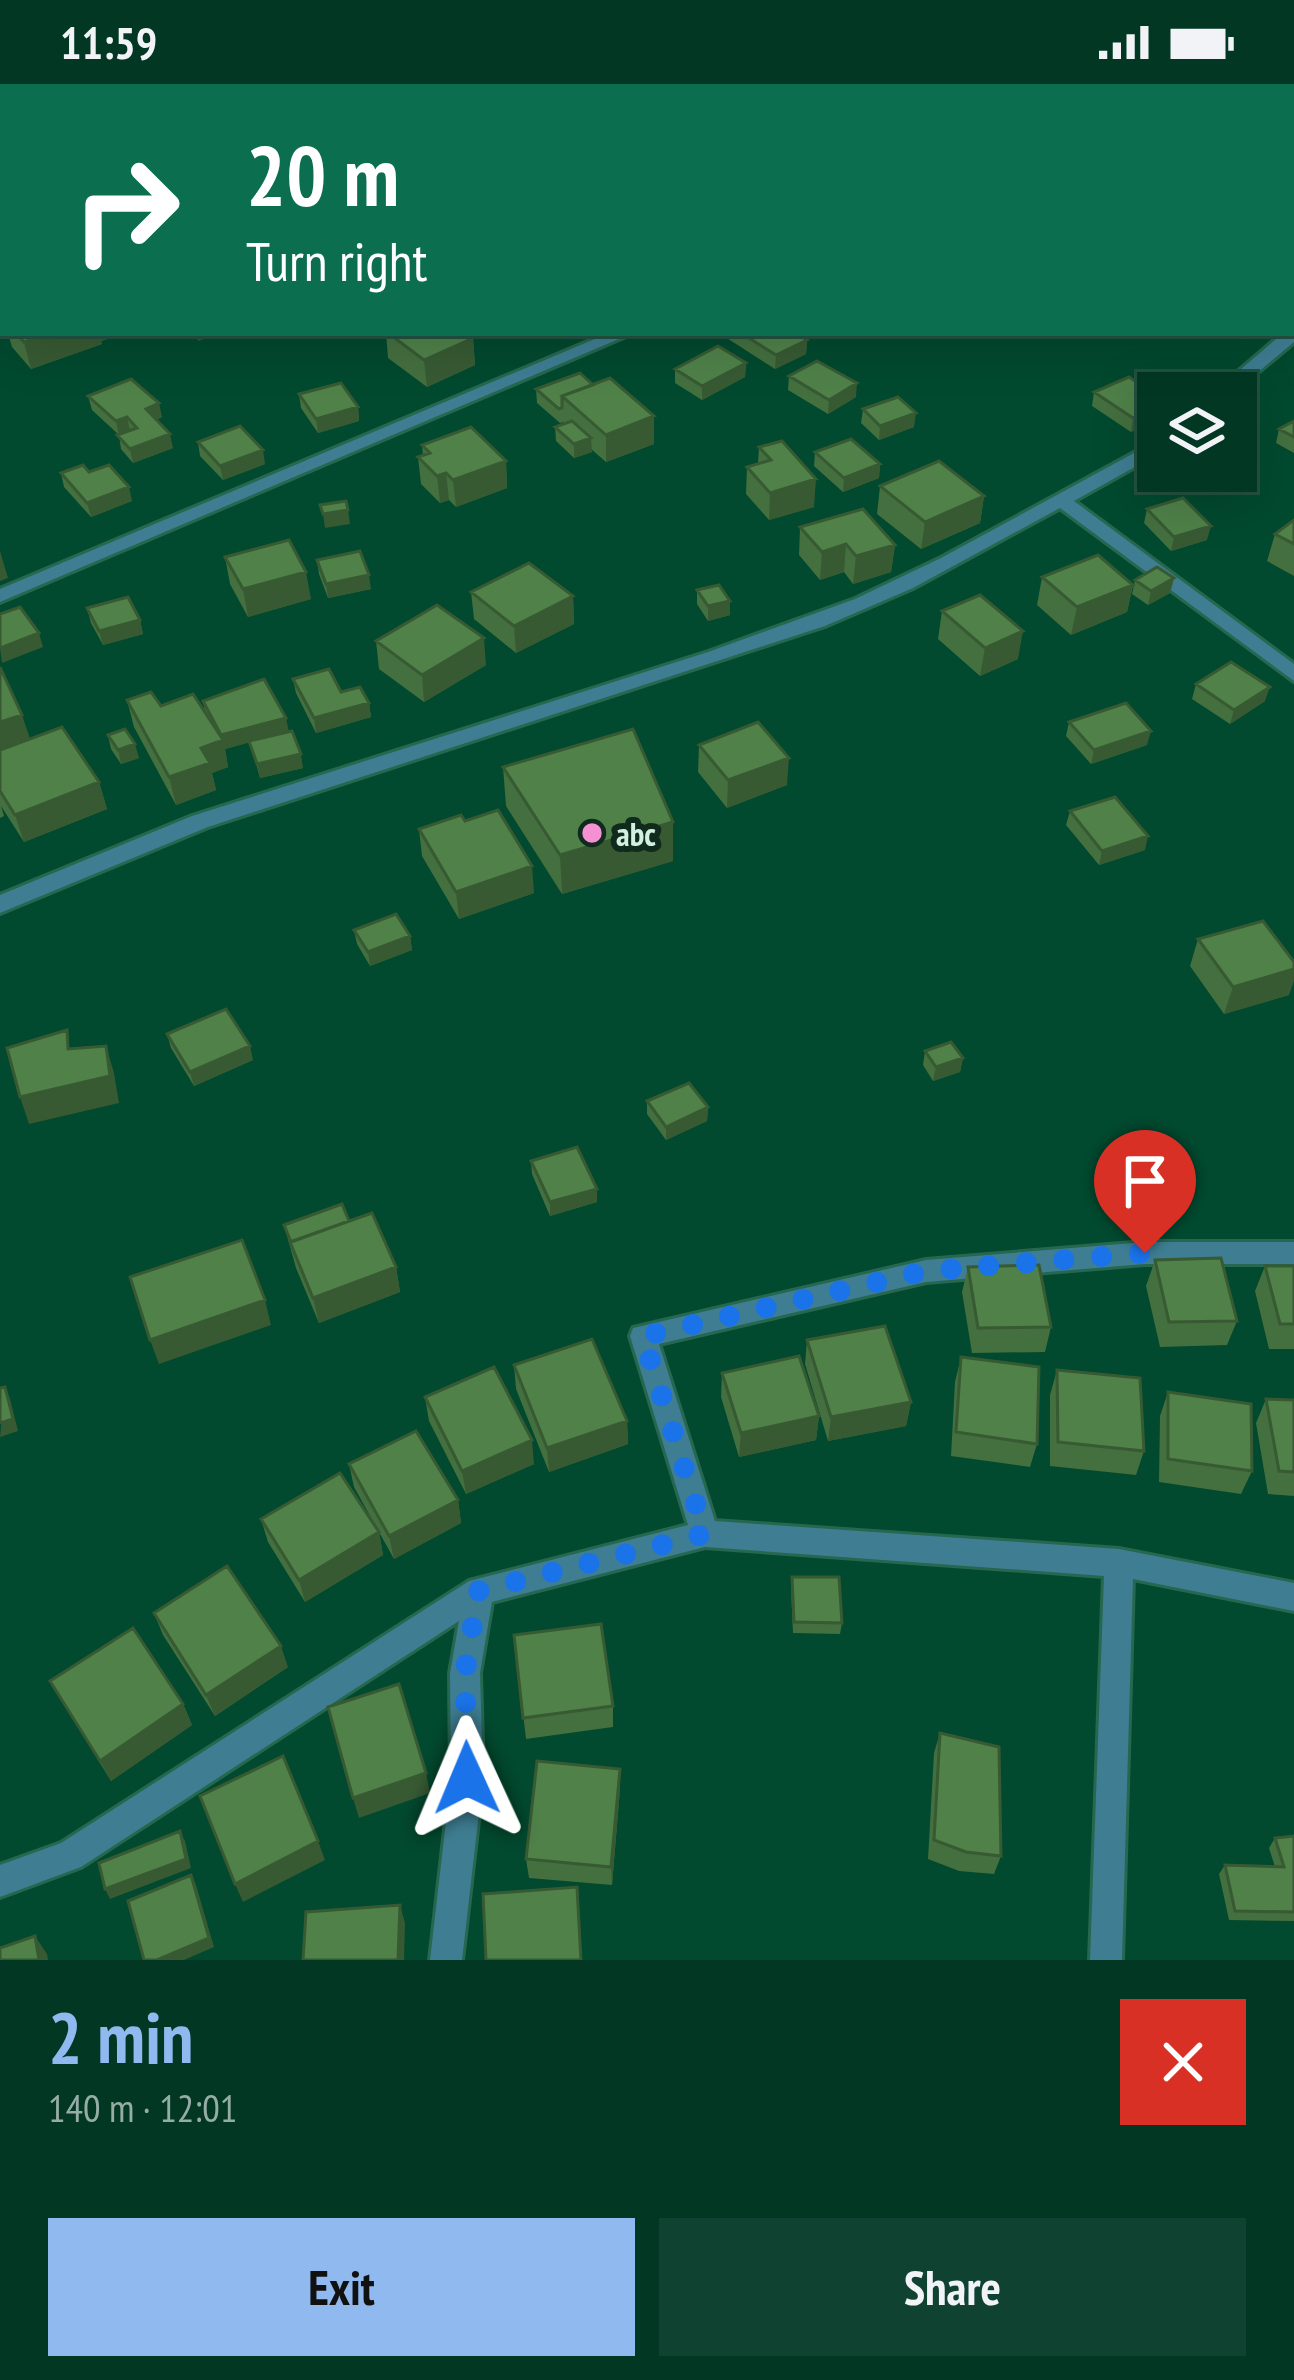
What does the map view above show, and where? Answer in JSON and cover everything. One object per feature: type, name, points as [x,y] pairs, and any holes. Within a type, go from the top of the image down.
[{"type":"street","points":[[0,596],[617,336]]},
{"type":"street","points":[[1247,372],[1290,336]]},
{"type":"street","points":[[0,904],[94,859],[292,784],[633,685],[822,620],[917,578],[1137,457]]},
{"type":"street","points":[[1060,499],[1294,674]]},
{"type":"street","points":[[705,1534],[643,1336],[926,1271],[1145,1253],[1294,1253]]},
{"type":"street","points":[[0,1881],[70,1856],[478,1591],[705,1534],[1118,1563],[1294,1597]]},
{"type":"street","points":[[1106,1960],[1118,1563]]},
{"type":"street","points":[[446,1960],[467,1778],[465,1673],[478,1591]]},
{"type":"building","points":[[392,336],[473,338],[424,360]]},
{"type":"building","points":[[746,336],[807,340],[776,355]]},
{"type":"building","points":[[718,346],[746,363],[702,386],[675,369]]},
{"type":"building","points":[[817,361],[857,383],[829,400],[789,376]]},
{"type":"building","points":[[580,373],[593,385],[562,396],[562,408],[536,389]]},
{"type":"building","points":[[1129,377],[1137,382],[1137,416],[1133,418],[1094,392]]},
{"type":"building","points":[[610,378],[654,416],[606,435],[562,396]]},
{"type":"building","points":[[131,379],[159,403],[146,409],[170,434],[130,449],[117,435],[137,428],[127,417],[116,421],[88,396]]},
{"type":"building","points":[[341,383],[358,407],[316,419],[299,394]]},
{"type":"building","points":[[898,397],[916,413],[880,426],[863,409]]},
{"type":"building","points":[[572,421],[591,438],[574,444],[555,427]]},
{"type":"building","points":[[1294,421],[1294,437],[1279,429]]},
{"type":"building","points":[[240,426],[263,450],[220,466],[198,442]]},
{"type":"building","points":[[471,427],[506,461],[453,480],[446,473],[437,476],[418,457],[430,453],[422,445]]},
{"type":"building","points":[[851,439],[880,464],[844,478],[815,452]]},
{"type":"building","points":[[782,441],[816,479],[770,493],[747,467],[771,460],[759,447]]},
{"type":"building","points":[[939,461],[984,496],[925,522],[880,486]]},
{"type":"building","points":[[83,465],[89,472],[109,465],[129,487],[87,503],[61,473]]},
{"type":"building","points":[[1183,498],[1211,526],[1174,537],[1147,509]]},
{"type":"building","points":[[346,501],[348,510],[323,514],[320,505]]},
{"type":"building","points":[[863,509],[895,545],[856,556],[846,544],[822,552],[800,527]]},
{"type":"building","points":[[1294,520],[1294,544],[1275,534]]},
{"type":"building","points":[[289,540],[306,572],[243,589],[225,557]]},
{"type":"building","points":[[360,551],[369,575],[326,584],[317,560]]},
{"type":"building","points":[[1098,555],[1133,585],[1077,607],[1042,577]]},
{"type":"building","points":[[529,563],[573,596],[514,626],[471,592]]},
{"type":"building","points":[[1157,567],[1174,578],[1151,591],[1135,580]]},
{"type":"building","points":[[719,585],[730,601],[708,606],[697,590]]},
{"type":"building","points":[[980,595],[1023,631],[985,648],[942,611]]},
{"type":"building","points":[[128,597],[140,620],[99,631],[87,608]]},
{"type":"building","points":[[437,605],[484,638],[422,675],[376,641]]},
{"type":"building","points":[[20,607],[39,633],[0,648],[0,614]]},
{"type":"building","points":[[1231,662],[1270,687],[1234,710],[1196,684]]},
{"type":"building","points":[[0,667],[22,715],[0,722]]},
{"type":"building","points":[[329,669],[341,692],[360,687],[369,703],[314,718],[293,679]]},
{"type":"building","points":[[264,679],[286,718],[221,735],[203,701]]},
{"type":"building","points":[[151,692],[161,706],[193,694],[223,740],[201,748],[210,763],[169,777],[127,700]]},
{"type":"building","points":[[1126,703],[1151,731],[1094,750],[1069,722]]},
{"type":"building","points":[[758,722],[789,758],[728,780],[699,745]]},
{"type":"building","points":[[62,727],[99,782],[15,815],[0,791],[0,750]]},
{"type":"building","points":[[125,729],[135,744],[118,750],[108,735]]},
{"type":"building","points":[[633,729],[673,822],[560,855],[503,767]]},
{"type":"building","points":[[292,731],[301,754],[257,764],[249,741]]},
{"type":"building","points":[[1115,797],[1148,836],[1102,851],[1070,811]]},
{"type":"building","points":[[498,810],[532,866],[456,892],[419,829],[461,815],[465,821]]},
{"type":"building","points":[[396,914],[410,936],[368,952],[354,930]]},
{"type":"building","points":[[1263,921],[1294,962],[1294,969],[1233,987],[1198,939]]},
{"type":"building","points":[[226,1009],[250,1046],[190,1072],[167,1034]]},
{"type":"building","points":[[67,1030],[68,1049],[106,1046],[110,1076],[20,1097],[7,1048]]},
{"type":"building","points":[[951,1042],[963,1058],[936,1067],[925,1051]]},
{"type":"building","points":[[689,1083],[708,1107],[666,1127],[647,1101]]},
{"type":"building","points":[[577,1147],[597,1189],[550,1202],[531,1161]]},
{"type":"building","points":[[342,1204],[349,1221],[291,1242],[284,1225]]},
{"type":"building","points":[[372,1213],[396,1267],[313,1298],[290,1242]]},
{"type":"building","points":[[242,1240],[265,1300],[150,1340],[130,1277]]},
{"type":"building","points":[[1221,1258],[1237,1321],[1169,1322],[1155,1260]]},
{"type":"building","points":[[1039,1265],[1051,1327],[978,1328],[968,1267]]},
{"type":"building","points":[[1265,1266],[1294,1266],[1294,1324],[1280,1324]]},
{"type":"building","points":[[885,1326],[911,1402],[831,1417],[807,1340]]},
{"type":"building","points":[[592,1339],[627,1421],[547,1448],[514,1365]]},
{"type":"building","points":[[799,1356],[819,1416],[741,1433],[722,1373]]},
{"type":"building","points":[[961,1357],[1039,1367],[1037,1444],[956,1432]]},
{"type":"building","points":[[494,1367],[532,1440],[462,1471],[425,1397]]},
{"type":"building","points":[[1057,1370],[1140,1378],[1144,1451],[1058,1442]]},
{"type":"building","points":[[5,1387],[13,1419],[0,1423],[0,1388]]},
{"type":"building","points":[[1168,1392],[1251,1404],[1252,1471],[1168,1459]]},
{"type":"building","points":[[1266,1399],[1294,1400],[1294,1472],[1279,1471]]},
{"type":"building","points":[[416,1431],[458,1500],[389,1536],[349,1464]]},
{"type":"building","points":[[340,1473],[379,1532],[299,1580],[261,1519]]},
{"type":"building","points":[[227,1566],[281,1646],[206,1695],[154,1613]]},
{"type":"building","points":[[792,1577],[839,1577],[842,1623],[794,1622]]},
{"type":"building","points":[[601,1624],[613,1706],[523,1718],[514,1635]]},
{"type":"building","points":[[133,1628],[183,1704],[100,1761],[50,1681]]},
{"type":"building","points":[[399,1684],[426,1773],[353,1798],[328,1707]]},
{"type":"building","points":[[940,1733],[999,1747],[1001,1856],[966,1852],[934,1840]]},
{"type":"building","points":[[283,1756],[318,1841],[235,1884],[200,1796]]},
{"type":"building","points":[[537,1761],[620,1769],[611,1867],[526,1859]]},
{"type":"building","points":[[180,1831],[186,1859],[105,1889],[99,1863]]},
{"type":"building","points":[[1294,1836],[1294,1912],[1235,1911],[1225,1865],[1284,1867],[1275,1838]]},
{"type":"building","points":[[191,1875],[209,1938],[157,1960],[144,1960],[128,1901]]},
{"type":"building","points":[[577,1887],[581,1960],[486,1960],[483,1894]]},
{"type":"building","points":[[400,1905],[398,1960],[303,1960],[306,1912]]},
{"type":"building","points":[[35,1936],[39,1960],[0,1960],[0,1948]]},
{"type":"place","name":"abc","points":[[592,833]]},
{"type":"route","points":[[467,1778],[465,1673],[478,1591],[705,1534],[643,1336],[926,1271],[1145,1253]]}]
